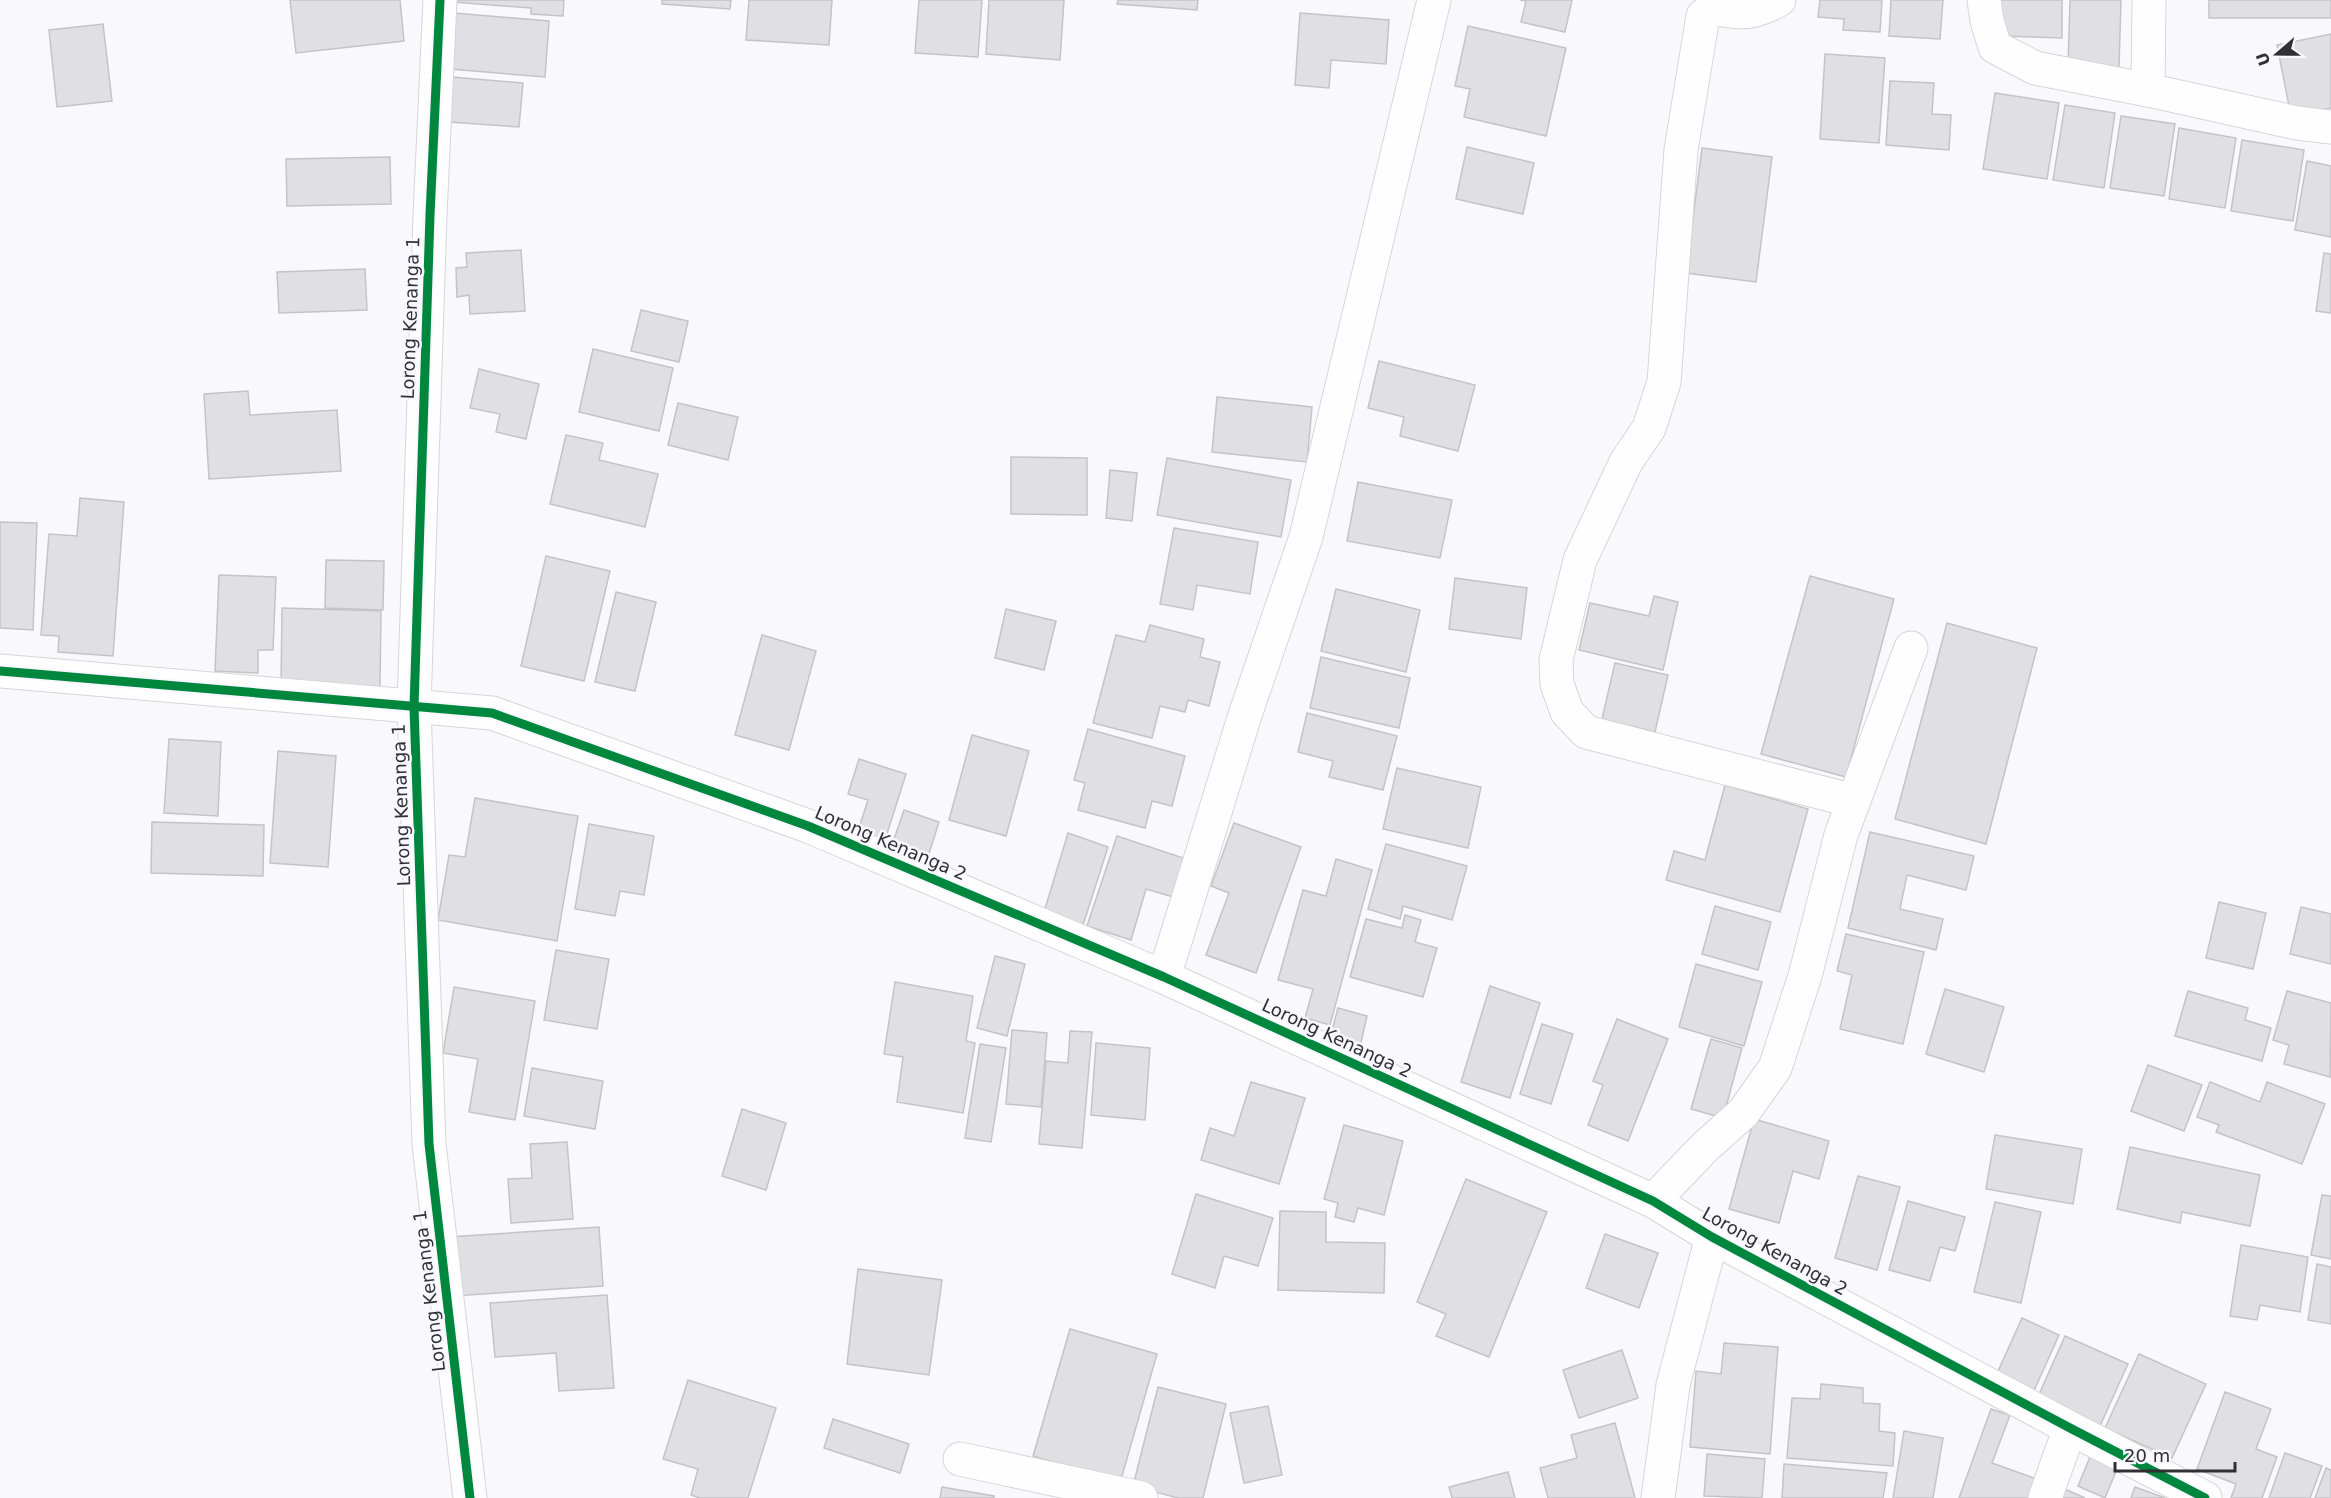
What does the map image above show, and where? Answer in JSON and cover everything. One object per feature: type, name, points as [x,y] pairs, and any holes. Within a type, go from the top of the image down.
[{"type":"street","name":"Lorong Kenanga 1","points":[[440,0],[429,227],[414,707],[429,1143],[470,1498]]},
{"type":"street","points":[[1164,976],[1245,716],[1306,537],[1434,0]]},
{"type":"street","points":[[1779,0],[1762,8],[1743,12],[1718,8],[1703,16],[1681,150],[1664,382],[1649,428],[1626,462],[1581,560],[1556,660],[1557,684],[1567,712],[1586,732],[1854,801]]},
{"type":"street","points":[[1984,0],[1987,21],[1995,47],[2035,68],[2297,123],[2331,127]]},
{"type":"street","points":[[2148,90],[2149,0]]},
{"type":"street","points":[[1653,1202],[1705,1147],[1743,1113],[1775,1068],[1805,976],[1841,835],[1911,648]]},
{"type":"street","name":"Lorong Kenanga 2","points":[[0,671],[492,714],[774,813],[1164,976],[1653,1202],[1712,1237],[2205,1498]]},
{"type":"street","points":[[1658,1498],[1673,1385],[1712,1237]]},
{"type":"street","points":[[2045,1498],[2070,1428]]},
{"type":"street","points":[[960,1459],[1141,1498]]},
{"type":"building","points":[[290,0],[400,0],[404,41],[296,53]]},
{"type":"building","points":[[453,0],[564,0],[563,16],[531,14],[531,8],[453,2]]},
{"type":"building","points":[[662,0],[731,0],[730,9],[662,4]]},
{"type":"building","points":[[749,0],[832,0],[829,45],[746,40]]},
{"type":"building","points":[[919,0],[982,0],[978,57],[915,53]]},
{"type":"building","points":[[989,0],[1064,0],[1060,60],[986,54]]},
{"type":"building","points":[[1118,0],[1198,0],[1197,10],[1117,4]]},
{"type":"building","points":[[1520,0],[1572,0],[1565,32],[1521,22],[1526,1]]},
{"type":"building","points":[[1820,0],[1882,0],[1880,32],[1843,30],[1844,19],[1818,17]]},
{"type":"building","points":[[1891,0],[1943,0],[1940,39],[1889,36]]},
{"type":"building","points":[[2000,0],[2062,0],[2062,38],[1999,36]]},
{"type":"building","points":[[2070,0],[2121,0],[2119,67],[2068,66]]},
{"type":"building","points":[[2209,0],[2331,0],[2331,18],[2209,18]]},
{"type":"building","points":[[454,13],[549,21],[545,77],[450,69]]},
{"type":"building","points":[[1300,13],[1389,20],[1386,64],[1331,60],[1329,88],[1295,85]]},
{"type":"building","points":[[103,24],[112,101],[57,107],[49,30]]},
{"type":"building","points":[[1468,26],[1566,48],[1546,136],[1464,117],[1470,89],[1455,86]]},
{"type":"building","points":[[2331,34],[2331,108],[2291,116],[2277,45]]},
{"type":"building","points":[[1825,54],[1885,58],[1879,143],[1820,139]]},
{"type":"building","points":[[452,77],[523,83],[519,127],[449,122]]},
{"type":"building","points":[[1890,81],[1934,83],[1932,114],[1951,115],[1949,150],[1886,145]]},
{"type":"building","points":[[1995,93],[2059,103],[2047,179],[1983,169]]},
{"type":"building","points":[[2065,105],[2115,113],[2104,188],[2053,180]]},
{"type":"building","points":[[2121,116],[2175,124],[2164,196],[2110,188]]},
{"type":"building","points":[[2179,128],[2236,138],[2225,208],[2169,199]]},
{"type":"building","points":[[2242,140],[2304,150],[2293,221],[2231,211]]},
{"type":"building","points":[[1467,147],[1534,163],[1523,214],[1456,199]]},
{"type":"building","points":[[1702,148],[1772,157],[1756,282],[1686,273]]},
{"type":"building","points":[[390,157],[391,204],[287,206],[286,159]]},
{"type":"building","points":[[2307,161],[2331,166],[2331,237],[2295,230]]},
{"type":"building","points":[[521,250],[525,311],[470,314],[469,295],[457,297],[456,268],[467,267],[466,253]]},
{"type":"building","points":[[2324,253],[2331,254],[2331,313],[2316,311]]},
{"type":"building","points":[[365,269],[367,310],[279,313],[277,272]]},
{"type":"building","points":[[641,310],[688,321],[679,362],[631,351]]},
{"type":"building","points":[[593,349],[673,368],[659,431],[579,412]]},
{"type":"building","points":[[1379,361],[1475,385],[1458,451],[1400,436],[1404,417],[1368,408]]},
{"type":"building","points":[[479,369],[539,384],[526,439],[496,432],[500,414],[470,408]]},
{"type":"building","points":[[248,391],[250,415],[337,410],[341,471],[209,479],[204,394]]},
{"type":"building","points":[[1217,397],[1312,407],[1307,462],[1212,452]]},
{"type":"building","points":[[678,403],[738,417],[728,460],[668,445]]},
{"type":"building","points":[[566,435],[603,443],[599,460],[658,474],[645,527],[550,504]]},
{"type":"building","points":[[1011,457],[1087,458],[1087,515],[1011,514]]},
{"type":"building","points":[[1167,458],[1291,480],[1281,537],[1157,515]]},
{"type":"building","points":[[1110,470],[1137,473],[1132,521],[1106,518]]},
{"type":"building","points":[[1358,482],[1452,500],[1440,558],[1347,541]]},
{"type":"building","points":[[80,498],[124,502],[113,656],[58,652],[59,636],[41,635],[49,534],[77,536]]},
{"type":"building","points":[[0,522],[37,523],[33,630],[0,628]]},
{"type":"building","points":[[1174,528],[1258,542],[1250,594],[1197,585],[1193,610],[1160,604]]},
{"type":"building","points":[[546,556],[610,571],[584,681],[521,666]]},
{"type":"building","points":[[326,560],[384,561],[383,610],[325,608]]},
{"type":"building","points":[[219,575],[276,577],[273,650],[258,650],[258,673],[215,671]]},
{"type":"building","points":[[1810,576],[1894,599],[1846,777],[1761,754]]},
{"type":"building","points":[[1455,578],[1527,588],[1521,639],[1449,629]]},
{"type":"building","points":[[1336,589],[1420,610],[1406,672],[1321,651]]},
{"type":"building","points":[[616,592],[656,602],[635,691],[595,682]]},
{"type":"building","points":[[1654,596],[1678,602],[1663,670],[1579,650],[1590,603],[1649,616]]},
{"type":"building","points":[[282,608],[381,611],[380,687],[281,685]]},
{"type":"building","points":[[1006,609],[1056,621],[1044,670],[995,658]]},
{"type":"building","points":[[1947,623],[2037,648],[1986,844],[1895,819]]},
{"type":"building","points":[[1150,625],[1204,639],[1200,657],[1220,662],[1209,706],[1188,700],[1185,712],[1160,706],[1152,738],[1093,723],[1116,635],[1145,642]]},
{"type":"building","points":[[762,635],[816,651],[789,750],[735,735]]},
{"type":"building","points":[[1321,657],[1410,678],[1399,728],[1310,708]]},
{"type":"building","points":[[1615,663],[1668,675],[1655,732],[1602,719]]},
{"type":"building","points":[[1307,713],[1397,736],[1383,790],[1329,777],[1333,761],[1298,752]]},
{"type":"building","points":[[1088,729],[1185,756],[1172,806],[1152,801],[1145,828],[1078,810],[1085,783],[1074,780]]},
{"type":"building","points":[[972,735],[1029,751],[1006,836],[949,820]]},
{"type":"building","points":[[169,739],[221,742],[218,816],[164,813]]},
{"type":"building","points":[[278,751],[336,756],[328,867],[270,863]]},
{"type":"building","points":[[859,759],[906,774],[885,840],[858,831],[868,800],[848,794]]},
{"type":"building","points":[[1397,768],[1481,787],[1468,848],[1383,829]]},
{"type":"building","points":[[1725,785],[1808,809],[1780,912],[1666,880],[1674,851],[1705,860]]},
{"type":"building","points":[[475,798],[578,816],[557,941],[438,920],[449,855],[465,857]]},
{"type":"building","points":[[904,810],[939,822],[926,863],[890,851]]},
{"type":"building","points":[[152,822],[264,825],[263,876],[151,873]]},
{"type":"building","points":[[1234,823],[1301,847],[1256,973],[1206,955],[1229,893],[1211,886]]},
{"type":"building","points":[[589,824],[654,836],[644,895],[620,891],[615,916],[575,909]]},
{"type":"building","points":[[1870,832],[1974,856],[1966,890],[1907,875],[1900,909],[1943,919],[1936,950],[1848,928]]},
{"type":"building","points":[[1068,833],[1108,847],[1083,925],[1044,912]]},
{"type":"building","points":[[1117,836],[1189,860],[1177,898],[1146,889],[1131,940],[1087,926]]},
{"type":"building","points":[[1386,844],[1467,866],[1452,920],[1403,906],[1400,919],[1368,909]]},
{"type":"building","points":[[1336,859],[1372,870],[1330,1025],[1305,1018],[1313,989],[1278,980],[1303,890],[1326,896]]},
{"type":"building","points":[[2219,902],[2266,913],[2253,969],[2206,958]]},
{"type":"building","points":[[1715,906],[1771,922],[1758,970],[1702,954]]},
{"type":"building","points":[[2301,907],[2331,914],[2331,964],[2290,954]]},
{"type":"building","points":[[1405,915],[1421,920],[1415,942],[1437,948],[1423,997],[1350,977],[1366,919],[1402,928]]},
{"type":"building","points":[[1846,934],[1924,952],[1903,1044],[1840,1029],[1852,975],[1837,971]]},
{"type":"building","points":[[556,950],[609,959],[597,1029],[544,1020]]},
{"type":"building","points":[[995,956],[1025,964],[1007,1036],[977,1028]]},
{"type":"building","points":[[1696,964],[1762,982],[1744,1046],[1679,1027]]},
{"type":"building","points":[[895,982],[973,996],[966,1041],[975,1043],[963,1113],[897,1102],[903,1057],[884,1054]]},
{"type":"building","points":[[1490,986],[1540,1003],[1510,1098],[1461,1082]]},
{"type":"building","points":[[454,987],[535,1001],[515,1120],[469,1112],[478,1059],[443,1053]]},
{"type":"building","points":[[1945,989],[2004,1007],[1984,1072],[1926,1054]]},
{"type":"building","points":[[2188,991],[2248,1008],[2245,1020],[2271,1028],[2262,1061],[2175,1036]]},
{"type":"building","points":[[2287,991],[2331,1003],[2330,1077],[2284,1064],[2289,1045],[2273,1040]]},
{"type":"building","points":[[1338,1008],[1367,1016],[1360,1047],[1330,1038]]},
{"type":"building","points":[[1617,1019],[1668,1039],[1628,1141],[1588,1125],[1603,1085],[1593,1081]]},
{"type":"building","points":[[1542,1024],[1573,1034],[1551,1104],[1520,1094]]},
{"type":"building","points":[[1012,1030],[1047,1033],[1041,1107],[1006,1104]]},
{"type":"building","points":[[1070,1031],[1092,1032],[1082,1148],[1039,1144],[1046,1061],[1068,1063]]},
{"type":"building","points":[[1711,1039],[1742,1048],[1723,1118],[1691,1109]]},
{"type":"building","points":[[1096,1043],[1150,1048],[1145,1120],[1091,1115]]},
{"type":"building","points":[[980,1044],[1006,1048],[991,1142],[965,1138]]},
{"type":"building","points":[[2148,1065],[2202,1085],[2184,1131],[2131,1111]]},
{"type":"building","points":[[532,1068],[603,1081],[595,1129],[524,1116]]},
{"type":"building","points":[[1251,1082],[1305,1098],[1279,1184],[1201,1160],[1210,1128],[1234,1136]]},
{"type":"building","points":[[2210,1082],[2260,1102],[2267,1082],[2325,1104],[2302,1164],[2216,1132],[2219,1125],[2197,1117]]},
{"type":"building","points":[[742,1109],[786,1123],[766,1190],[722,1176]]},
{"type":"building","points":[[1754,1119],[1829,1141],[1819,1179],[1793,1171],[1779,1223],[1729,1209]]},
{"type":"building","points":[[1344,1125],[1403,1141],[1384,1215],[1358,1208],[1354,1222],[1335,1217],[1338,1203],[1324,1199]]},
{"type":"building","points":[[1995,1135],[2082,1149],[2073,1204],[1986,1189]]},
{"type":"building","points":[[567,1142],[573,1219],[511,1223],[508,1179],[532,1178],[530,1144]]},
{"type":"building","points":[[2130,1147],[2260,1175],[2250,1226],[2182,1212],[2180,1223],[2117,1209]]},
{"type":"building","points":[[1858,1176],[1900,1187],[1877,1270],[1835,1258]]},
{"type":"building","points":[[1466,1179],[1547,1212],[1489,1357],[1436,1336],[1446,1314],[1417,1302]]},
{"type":"building","points":[[1196,1194],[1273,1218],[1258,1266],[1224,1256],[1215,1288],[1172,1274]]},
{"type":"building","points":[[2322,1195],[2331,1196],[2331,1259],[2311,1255]]},
{"type":"building","points":[[1908,1201],[1965,1217],[1955,1251],[1940,1247],[1930,1281],[1889,1270]]},
{"type":"building","points":[[1995,1202],[2041,1212],[2021,1303],[1974,1292]]},
{"type":"building","points":[[1280,1211],[1326,1212],[1326,1242],[1385,1243],[1384,1293],[1278,1290]]},
{"type":"building","points":[[599,1227],[603,1286],[453,1296],[448,1237]]},
{"type":"building","points":[[1605,1234],[1658,1253],[1639,1308],[1586,1288]]},
{"type":"building","points":[[2241,1245],[2308,1257],[2300,1312],[2260,1305],[2257,1320],[2230,1316]]},
{"type":"building","points":[[2317,1264],[2331,1267],[2331,1324],[2308,1320]]},
{"type":"building","points":[[858,1269],[942,1280],[929,1375],[847,1364]]},
{"type":"building","points":[[607,1295],[614,1388],[559,1391],[556,1353],[495,1357],[490,1303]]},
{"type":"building","points":[[2022,1318],[2059,1335],[2032,1395],[1995,1378]]},
{"type":"building","points":[[1070,1329],[1157,1354],[1120,1483],[1033,1456]]},
{"type":"building","points":[[2065,1336],[2128,1364],[2099,1428],[2037,1399]]},
{"type":"building","points":[[1724,1343],[1778,1347],[1770,1454],[1690,1447],[1696,1371],[1721,1374]]},
{"type":"building","points":[[1622,1350],[1638,1398],[1579,1418],[1563,1370]]},
{"type":"building","points":[[2139,1354],[2206,1384],[2172,1458],[2105,1428]]},
{"type":"building","points":[[688,1380],[776,1408],[748,1498],[700,1498],[691,1495],[698,1469],[663,1459]]},
{"type":"building","points":[[1821,1384],[1863,1388],[1863,1403],[1880,1404],[1879,1431],[1895,1433],[1893,1466],[1787,1458],[1792,1398],[1820,1399]]},
{"type":"building","points":[[1158,1387],[1226,1404],[1203,1498],[1178,1498],[1133,1486]]},
{"type":"building","points":[[2225,1392],[2271,1409],[2256,1449],[2277,1457],[2262,1498],[2231,1498],[2236,1484],[2197,1469]]},
{"type":"building","points":[[1268,1406],[1282,1475],[1244,1483],[1230,1413]]},
{"type":"building","points":[[1991,1409],[2010,1415],[1992,1463],[2037,1479],[2030,1498],[1959,1498]]},
{"type":"building","points":[[833,1419],[909,1444],[900,1473],[824,1448]]},
{"type":"building","points":[[1615,1423],[1635,1498],[1548,1498],[1540,1468],[1577,1458],[1571,1435]]},
{"type":"building","points":[[1904,1431],[1943,1438],[1933,1498],[1893,1498]]},
{"type":"building","points":[[2285,1453],[2322,1466],[2310,1498],[2269,1498]]},
{"type":"building","points":[[1707,1454],[1765,1459],[1762,1498],[1704,1496]]},
{"type":"building","points":[[2090,1457],[2117,1469],[2105,1498],[2078,1486]]},
{"type":"building","points":[[1784,1464],[1887,1473],[1883,1498],[1782,1498]]},
{"type":"building","points":[[2326,1468],[2331,1470],[2331,1498],[2315,1498]]},
{"type":"building","points":[[1508,1472],[1515,1498],[1452,1498],[1449,1487]]},
{"type":"building","points":[[942,1487],[994,1496],[994,1498],[940,1498]]},
{"type":"building","points":[[2060,1487],[2085,1498],[2055,1498]]},
{"type":"building","points":[[2135,1487],[2165,1498],[2131,1498]]},
{"type":"cycle path","points":[[440,0],[430,215],[414,707],[429,1144],[470,1498]]},
{"type":"cycle path","points":[[0,671],[492,713],[808,826],[1164,977],[1653,1201],[1712,1237],[2205,1498]]}]
